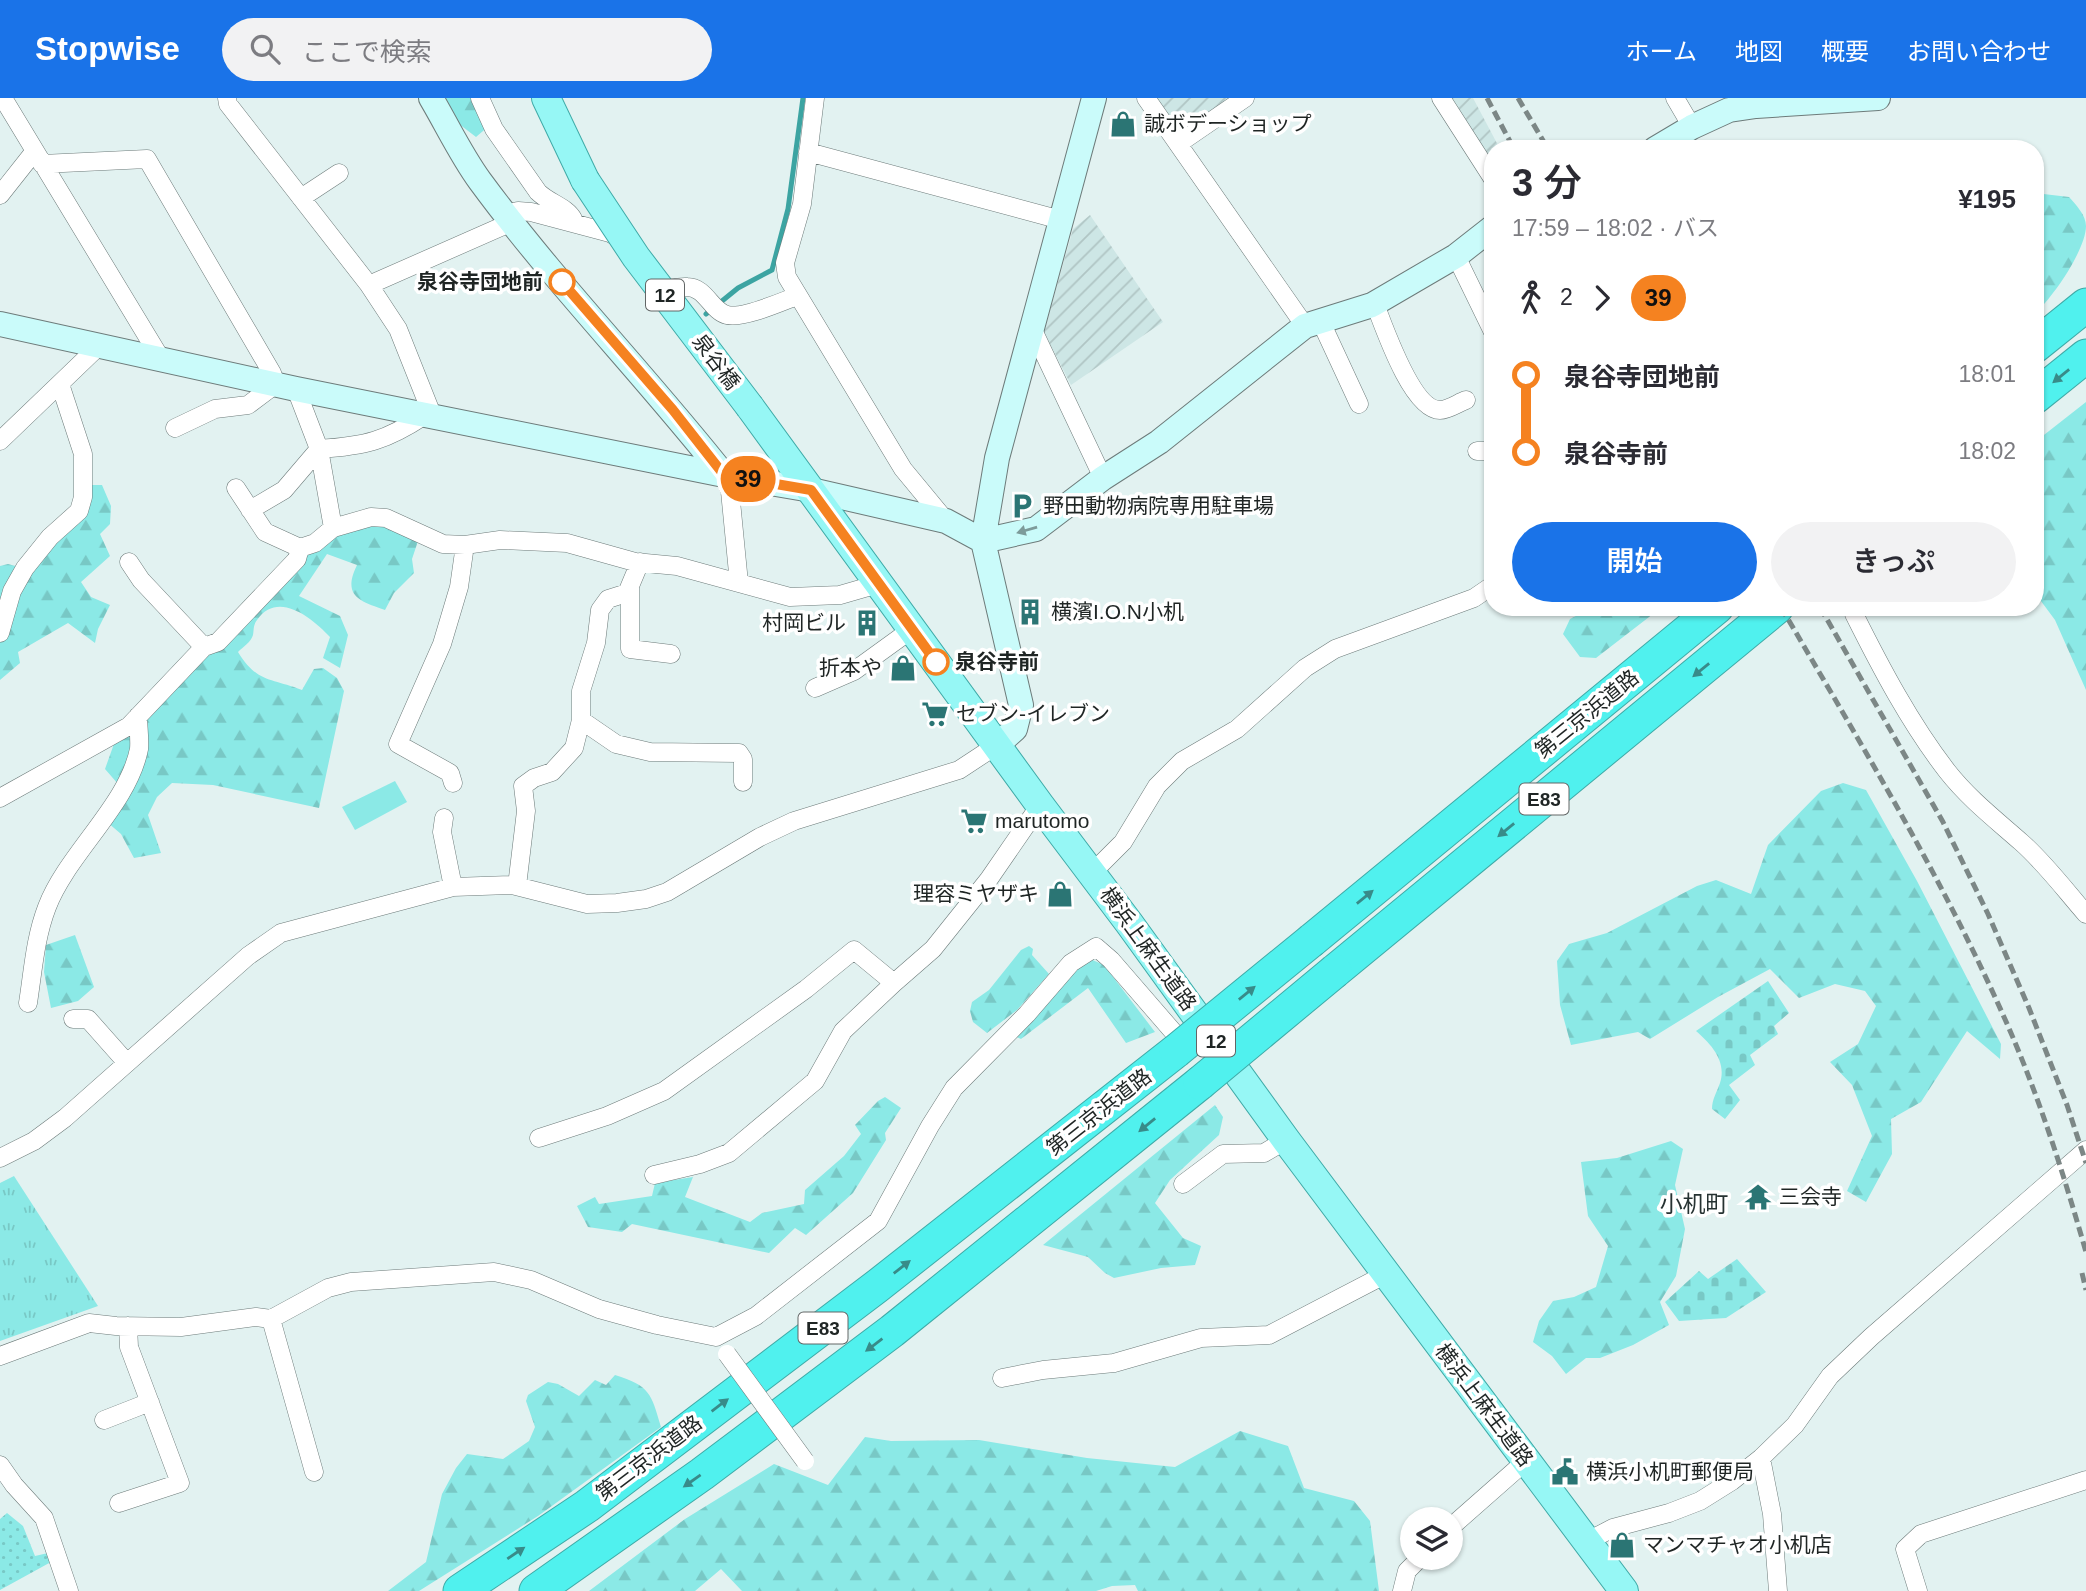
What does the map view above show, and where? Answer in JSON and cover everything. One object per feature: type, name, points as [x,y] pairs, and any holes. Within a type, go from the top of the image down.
[{"type":"highway","points":[[2044,339],[2086,305]]},
{"type":"highway","points":[[2044,390],[2086,356]]},
{"type":"highway","name":"第三京浜道路","points":[[460,1591],[587,1506],[832,1321],[1176,1051],[1706,616]]},
{"type":"highway","name":"第三京浜道路","points":[[536,1591],[702,1474],[892,1331],[1200,1083],[1766,617]]},
{"type":"main road","name":"泉谷橋","points":[[545,98],[585,180],[636,257],[750,407]]},
{"type":"main road","name":"横浜上麻生道路","points":[[750,407],[1286,1140],[1527,1461],[1586,1542],[1614,1587]]},
{"type":"street","points":[[3,98],[161,359]]},
{"type":"street","points":[[227,98],[228,104],[369,285],[398,328],[429,416]]},
{"type":"street","points":[[432,98],[478,178],[614,344],[673,410],[724,475],[730,491],[739,583]]},
{"type":"street","points":[[480,98],[495,129],[538,192],[545,200],[569,211],[575,224]]},
{"type":"street","points":[[815,98],[802,204],[785,270],[797,296],[903,469],[946,521]]},
{"type":"street","points":[[0,1158],[34,1141],[65,1118],[248,956],[281,933],[453,887],[517,886],[587,904],[646,899],[667,892],[760,837],[794,821],[959,770],[997,745],[1014,729],[1021,705],[983,541],[997,458],[1094,98]]},
{"type":"street","points":[[1146,98],[1313,324],[1359,404]]},
{"type":"street","points":[[1178,144],[1245,98]]},
{"type":"street","points":[[1441,98],[1484,165]]},
{"type":"street","points":[[1675,98],[1692,127]]},
{"type":"street","points":[[1670,140],[1728,110],[1878,98]]},
{"type":"street","points":[[808,152],[1061,220]]},
{"type":"street","points":[[0,195],[38,158],[147,159],[272,373],[286,387],[319,449],[333,528]]},
{"type":"street","points":[[301,198],[339,173]]},
{"type":"street","points":[[369,285],[509,218],[518,211],[610,233],[632,245],[644,260],[642,282],[648,291],[688,287],[699,290],[714,306],[730,316],[756,311],[797,296]]},
{"type":"street","points":[[0,324],[286,387],[811,490],[946,521],[983,541],[1036,529],[1103,478],[1159,442],[1313,324],[1375,304],[1456,256],[1484,234]]},
{"type":"street","points":[[1456,256],[1484,314]]},
{"type":"street","points":[[1375,304],[1399,363],[1429,408],[1442,411],[1466,400]]},
{"type":"street","points":[[1032,328],[1103,478]]},
{"type":"street","points":[[0,441],[99,346]]},
{"type":"street","points":[[0,633],[12,591],[25,568],[50,537],[79,511],[83,497],[83,454],[60,384]]},
{"type":"street","points":[[175,428],[215,409],[248,405],[286,387]]},
{"type":"street","points":[[250,510],[285,490],[319,449],[375,442],[429,416]]},
{"type":"street","points":[[236,488],[265,532],[300,548],[315,543],[333,528],[371,517],[386,518],[435,541],[465,545],[500,540],[567,543],[640,562],[677,566],[790,597],[840,595],[878,584]]},
{"type":"street","points":[[453,783],[450,773],[398,744],[442,644],[459,587],[465,545]]},
{"type":"street","points":[[0,797],[129,726],[204,647],[218,642],[298,559],[300,548]]},
{"type":"street","points":[[129,562],[141,580],[204,647]]},
{"type":"street","points":[[640,562],[630,589],[630,649],[671,654]]},
{"type":"street","points":[[517,886],[526,811],[523,786],[534,778],[552,772],[574,748],[580,720],[580,691],[596,643],[600,610],[608,599],[627,593],[630,589]]},
{"type":"street","points":[[1092,873],[1123,842],[1157,786],[1182,761],[1237,729],[1305,668],[1335,649],[1474,598],[1484,591]]},
{"type":"street","points":[[1855,616],[1897,694],[1948,772],[1981,808],[2021,842],[2086,914]]},
{"type":"street","points":[[815,688],[854,671],[912,629]]},
{"type":"street","points":[[28,1003],[36,945],[47,906],[76,856],[128,778],[139,748],[138,716]]},
{"type":"street","points":[[580,720],[617,744],[650,752],[738,753],[743,759],[743,782]]},
{"type":"street","points":[[654,1175],[700,1164],[729,1153],[815,1081],[843,1031],[933,949],[989,879],[1040,805]]},
{"type":"street","points":[[444,818],[442,832],[453,887]]},
{"type":"street","points":[[0,1356],[89,1322],[128,1326],[181,1326],[256,1317],[271,1319],[328,1288],[351,1282],[494,1272],[531,1280],[611,1312],[716,1337],[756,1316],[878,1221],[954,1088],[1027,1014],[1070,963],[1096,947],[1111,960],[1195,1057],[1216,1041]]},
{"type":"street","points":[[539,1138],[607,1116],[664,1091],[806,989],[854,950],[894,984]]},
{"type":"street","points":[[74,1019],[88,1018],[127,1063]]},
{"type":"street","points":[[1183,1184],[1223,1154],[1264,1153],[1286,1140]]},
{"type":"street","points":[[1586,1542],[1613,1528],[1670,1513],[1700,1501],[1732,1481],[1795,1425],[1830,1376],[1871,1337],[2086,1150]]},
{"type":"street","points":[[1002,1378],[1044,1370],[1114,1363],[1200,1338],[1269,1335],[1388,1273]]},
{"type":"street","points":[[271,1319],[314,1472]]},
{"type":"street","points":[[119,1503],[180,1483],[129,1347],[128,1326]]},
{"type":"street","points":[[716,1337],[805,1461]]},
{"type":"street","points":[[104,1420],[150,1402]]},
{"type":"street","points":[[1761,1458],[1772,1514],[1777,1591]]},
{"type":"street","points":[[1463,1517],[1527,1461]]},
{"type":"street","points":[[0,1465],[44,1518],[69,1591]]},
{"type":"street","points":[[1918,1591],[1905,1549],[1921,1534],[2086,1480]]},
{"type":"street","points":[[1402,1591],[1408,1570]]},
{"type":"shaded area","points":[[1156,98],[1229,98],[1181,132]]},
{"type":"shaded area","points":[[1447,98],[1473,98],[1495,140],[1484,140],[1484,157]]},
{"type":"shaded area","points":[[1090,215],[1163,322],[1071,385],[1044,332],[1073,229]]},
{"type":"green space","points":[[441,98],[477,98],[490,125],[476,137],[459,124]]},
{"type":"green space","points":[[2044,194],[2069,197],[2086,222],[2085,236],[2075,260],[2044,304]]},
{"type":"green space","points":[[2086,402],[2086,690],[2055,620],[2044,605],[2044,435]]},
{"type":"green space","points":[[91,485],[102,485],[111,506],[110,524],[100,534],[110,556],[81,582],[91,597],[110,605],[98,629],[95,643],[68,623],[18,652],[20,663],[0,680],[0,566],[8,564],[30,570]]},
{"type":"green space","points":[[386,523],[418,541],[412,559],[414,573],[394,593],[385,610],[361,600],[352,590],[351,584],[357,565],[327,554],[299,596],[340,616],[348,635],[340,668],[323,658],[330,637],[305,615],[285,607],[265,611],[254,626],[251,640],[238,652],[252,669],[266,678],[302,690],[314,669],[323,668],[337,678],[344,691],[319,808],[213,785],[172,783],[157,797],[148,815],[161,853],[134,858],[121,834],[107,822],[125,792],[105,769],[115,741],[305,552],[336,532]]},
{"type":"green space","points":[[1576,616],[1650,616],[1596,658],[1580,657],[1563,634],[1570,619]]},
{"type":"green space","points":[[395,781],[407,802],[355,830],[342,807]]},
{"type":"green space","points":[[1843,783],[1866,790],[1917,881],[2001,1044],[2000,1059],[1967,1031],[1921,1102],[1891,1119],[1892,1154],[1866,1202],[1847,1191],[1872,1136],[1852,1085],[1830,1062],[1858,1044],[1876,1006],[1865,991],[1835,984],[1799,998],[1770,969],[1650,1039],[1638,1032],[1571,1045],[1560,1005],[1557,961],[1569,944],[1607,933],[1697,886],[1716,880],[1751,894],[1768,845],[1821,791]]},
{"type":"green space","points":[[75,935],[94,987],[78,1001],[51,1008],[44,972],[46,945]]},
{"type":"green space","points":[[1029,946],[1033,949],[1032,955],[1049,974],[1017,1010],[987,1033],[973,1022],[970,1011],[972,1002],[989,990],[1021,950]]},
{"type":"green space","points":[[1088,958],[1104,965],[1155,1032],[1126,1043],[1088,988],[1021,1039],[1014,1036]]},
{"type":"green space","points":[[1768,981],[1789,1013],[1774,1026],[1778,1034],[1750,1055],[1755,1065],[1729,1085],[1740,1100],[1725,1119],[1712,1109],[1722,1075],[1719,1060],[1712,1047],[1696,1031]]},
{"type":"green space","points":[[885,1097],[901,1108],[885,1133],[886,1140],[853,1193],[806,1235],[795,1228],[769,1253],[632,1224],[622,1232],[588,1227],[577,1206],[595,1197],[599,1204],[652,1196],[655,1183],[693,1177],[685,1197],[750,1222],[762,1213],[804,1204],[805,1190],[844,1156],[861,1134],[855,1125]]},
{"type":"green space","points":[[1215,1105],[1223,1117],[1219,1135],[1170,1180],[1155,1203],[1183,1238],[1201,1246],[1195,1265],[1161,1268],[1114,1278],[1088,1257],[1043,1245]]},
{"type":"green space","points":[[1671,1141],[1683,1149],[1675,1185],[1685,1229],[1676,1276],[1660,1302],[1669,1325],[1633,1345],[1600,1358],[1586,1358],[1566,1374],[1552,1356],[1533,1342],[1539,1321],[1553,1301],[1574,1297],[1596,1287],[1608,1246],[1588,1216],[1581,1162],[1617,1158]]},
{"type":"green space","points":[[14,1176],[98,1306],[0,1341],[0,1183]]},
{"type":"green space","points":[[1737,1259],[1766,1292],[1726,1318],[1679,1321],[1665,1302],[1699,1271],[1708,1279]]},
{"type":"green space","points":[[615,1375],[636,1383],[647,1392],[655,1406],[661,1427],[538,1516],[419,1591],[388,1591],[426,1562],[442,1494],[467,1454],[503,1459],[529,1441],[535,1427],[526,1401],[528,1395],[548,1382],[558,1384],[579,1396],[595,1380],[606,1385]]},
{"type":"green space","points":[[1240,1431],[1288,1446],[1304,1488],[1354,1501],[1370,1521],[1379,1591],[1138,1591],[1135,1585],[1112,1586],[1096,1591],[742,1591],[721,1569],[695,1591],[589,1591],[685,1519],[774,1464],[828,1485],[865,1437],[891,1441],[979,1440],[1087,1458],[1175,1467]]},
{"type":"green space","points":[[7,1513],[23,1526],[35,1556],[48,1553],[51,1562],[0,1590],[0,1519]]},
{"type":"waterway","points":[[706,314],[738,288],[772,270],[788,209],[803,98]]},
{"type":"railway","points":[[1487,98],[1509,140]]},
{"type":"railway","points":[[1518,98],[1543,140]]},
{"type":"railway","points":[[1786,616],[1898,809],[1980,964],[2039,1104],[2086,1252]]},
{"type":"railway","points":[[1825,616],[1943,822],[1988,914],[2029,1008],[2067,1105],[2086,1163]]},
{"type":"railway","points":[[2082,1273],[2086,1290]]},
{"type":"bus line","name":"39","points":[[562,282],[673,410],[724,475],[811,490],[936,662]]},
{"type":"place","name":"誠ボデーショップ","points":[[1123,124]]},
{"type":"place","name":"泉谷寺団地前","points":[[562,282]]},
{"type":"place","name":"野田動物病院専用駐車場","points":[[1022,506]]},
{"type":"place","name":"横濱I.O.N小机","points":[[1030,612]]},
{"type":"place","name":"村岡ビル","points":[[867,623]]},
{"type":"place","name":"泉谷寺前","points":[[936,662]]},
{"type":"place","name":"折本や","points":[[903,668]]},
{"type":"place","name":"セブン-イレブン","points":[[935,714]]},
{"type":"place","name":"marutomo","points":[[974,821]]},
{"type":"place","name":"理容ミヤザキ","points":[[1060,894]]},
{"type":"place","name":"三会寺","points":[[1758,1197]]},
{"type":"place","name":"横浜小机町郵便局","points":[[1565,1472]]},
{"type":"place","name":"マンマチャオ小机店","points":[[1622,1545]]},
{"type":"district","name":"小机町","points":[[1694,1204]]}]
